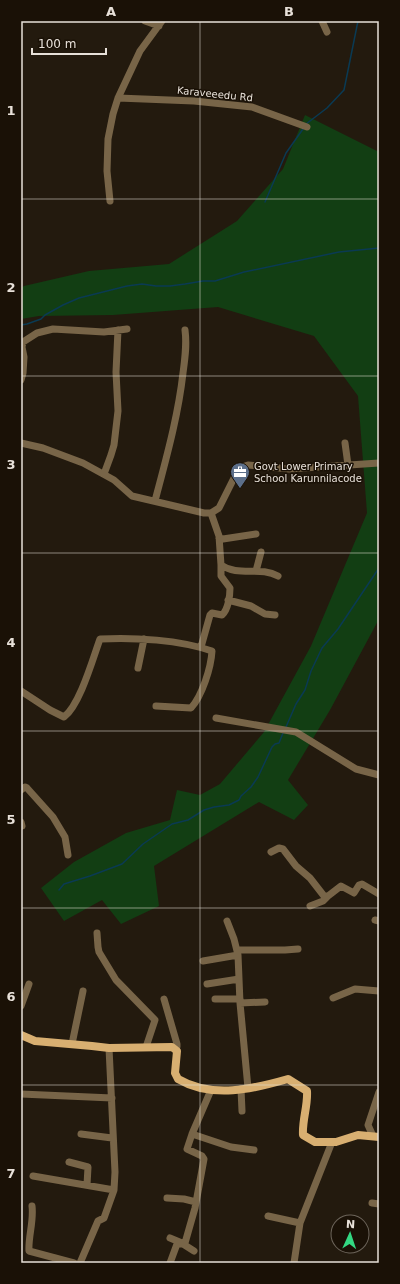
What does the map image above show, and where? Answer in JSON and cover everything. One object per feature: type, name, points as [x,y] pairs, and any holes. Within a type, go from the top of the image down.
[{"type":"main road","points":[[21,1035],[35,1041],[109,1048],[170,1046],[175,1048],[177,1051],[175,1073],[178,1079],[192,1086],[212,1090],[244,1089],[264,1086],[288,1079],[307,1092],[308,1100],[302,1125],[303,1135],[315,1142],[336,1142],[358,1136],[376,1136]]},
{"type":"street","points":[[110,201],[107,171],[109,127],[118,98],[140,51],[160,24],[145,21]]},
{"type":"street","points":[[322,21],[327,32]]},
{"type":"street","name":"Karaveeedu Rd","points":[[118,98],[194,101],[252,107],[307,127]]},
{"type":"street","points":[[21,380],[24,357],[22,347],[23,342],[37,333],[54,328],[104,332],[127,329]]},
{"type":"street","points":[[104,474],[112,455],[118,411],[116,372],[118,330]]},
{"type":"street","points":[[155,501],[175,425],[187,342],[185,330]]},
{"type":"street","points":[[21,443],[43,448],[83,463],[114,480],[132,496],[204,513],[211,513],[219,508],[239,468],[248,465],[289,469],[379,462]]},
{"type":"street","points":[[345,443],[348,465]]},
{"type":"street","points":[[201,647],[210,615],[212,613],[222,615],[224,613],[230,588],[221,576],[219,538],[211,513]]},
{"type":"street","points":[[219,538],[223,539],[256,534]]},
{"type":"street","points":[[256,570],[261,552]]},
{"type":"street","points":[[221,565],[244,572],[256,570],[273,573],[278,576]]},
{"type":"street","points":[[228,600],[250,606],[265,614],[275,615]]},
{"type":"street","points":[[21,691],[64,718],[76,700],[86,678],[100,639],[144,639],[201,647],[212,651],[209,671],[196,703],[191,708],[156,706]]},
{"type":"street","points":[[138,668],[144,639]]},
{"type":"street","points":[[216,718],[296,732],[356,769],[379,774]]},
{"type":"street","points":[[21,790],[25,787],[27,788],[55,820],[65,837],[68,855]]},
{"type":"street","points":[[271,852],[283,848],[296,866],[310,878],[324,896],[327,897]]},
{"type":"street","points":[[310,906],[323,901],[341,886],[354,893],[359,885],[362,884],[379,894]]},
{"type":"street","points":[[227,921],[237,953],[244,1089],[242,1111]]},
{"type":"street","points":[[98,933],[99,952],[116,980],[155,1020],[146,1047]]},
{"type":"street","points":[[204,961],[237,953],[298,949]]},
{"type":"street","points":[[207,984],[239,979]]},
{"type":"street","points":[[21,1006],[29,984]]},
{"type":"street","points":[[333,998],[355,989],[379,991]]},
{"type":"street","points":[[72,1044],[83,991]]},
{"type":"street","points":[[164,999],[177,1044],[177,1047],[175,1048]]},
{"type":"street","points":[[215,999],[265,1002]]},
{"type":"street","points":[[80,1263],[98,1221],[104,1218],[114,1190],[115,1172],[112,1138],[112,1098],[109,1048]]},
{"type":"street","points":[[184,1244],[189,1234],[204,1160],[202,1156],[187,1149],[192,1134],[212,1090]]},
{"type":"street","points":[[376,1136],[368,1125],[379,1092]]},
{"type":"street","points":[[21,1094],[112,1098]]},
{"type":"street","points":[[81,1134],[112,1138]]},
{"type":"street","points":[[192,1134],[231,1147],[254,1150]]},
{"type":"street","points":[[294,1263],[300,1223],[332,1142]]},
{"type":"street","points":[[69,1162],[88,1167],[87,1185]]},
{"type":"street","points":[[33,1176],[114,1190]]},
{"type":"street","points":[[167,1198],[184,1199],[196,1202]]},
{"type":"street","points":[[32,1206],[29,1251],[74,1263]]},
{"type":"street","points":[[268,1216],[300,1223]]},
{"type":"street","points":[[170,1238],[184,1244],[194,1251]]},
{"type":"street","points":[[170,1263],[177,1244],[184,1244]]},
{"type":"green space","points":[[305,115],[379,152],[379,619],[330,710],[288,780],[308,805],[294,820],[259,802],[154,866],[159,906],[121,924],[102,900],[64,921],[41,888],[74,862],[126,833],[170,820],[177,790],[200,795],[220,784],[264,732],[311,646],[367,513],[358,396],[314,336],[218,307],[113,315],[39,316],[21,319],[21,288],[24,286],[89,271],[169,264],[237,221],[283,169]]},
{"type":"waterway","points":[[306,124],[327,108],[344,90],[358,21]]},
{"type":"waterway","points":[[265,202],[286,153],[303,129]]},
{"type":"waterway","points":[[21,325],[41,319],[45,315],[63,305],[79,298],[127,286],[142,284],[170,286],[203,281],[215,281],[244,272],[339,252],[379,248]]},
{"type":"waterway","points":[[286,727],[296,704],[305,690],[311,671],[322,648],[338,629],[379,568]]},
{"type":"waterway","points":[[59,890],[64,884],[122,864],[143,844],[172,824],[188,820],[204,810],[229,805],[239,800],[258,777],[272,747],[279,743],[283,733]]},
{"type":"place","name":"Govt Lower Primary School Karunnilacode","points":[[240,489]]}]
